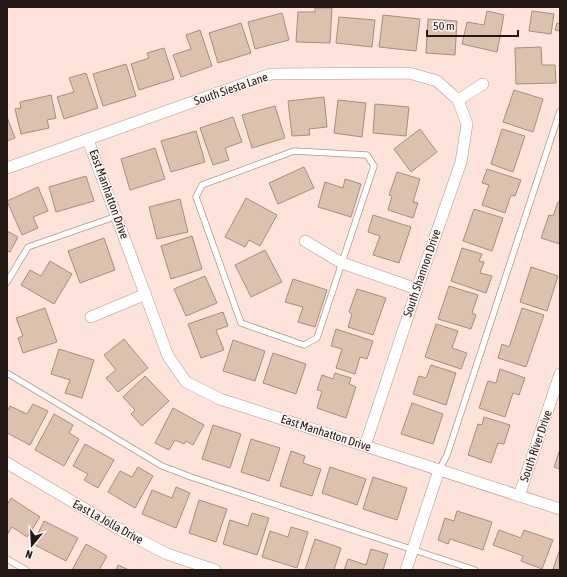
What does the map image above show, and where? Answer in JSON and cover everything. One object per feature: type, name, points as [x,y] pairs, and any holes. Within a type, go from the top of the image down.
[{"type":"street","name":"South Siesta Lane","points":[[7,168],[271,74],[408,73],[437,81],[458,100]]},
{"type":"street","points":[[458,100],[483,84]]},
{"type":"street","name":"South Shannon Drive","points":[[366,446],[416,289],[461,162],[467,124],[458,100]]},
{"type":"street","name":"East Manhatton Drive","points":[[88,140],[168,356],[186,382],[220,399],[560,509]]},
{"type":"street","points":[[305,241],[342,263],[416,289]]},
{"type":"street","points":[[90,317],[146,294]]},
{"type":"street","name":"South River Drive","points":[[519,496],[560,374]]},
{"type":"street","name":"East La Jolla Drive","points":[[7,463],[117,528],[167,554],[214,570]]},
{"type":"street","points":[[406,570],[439,470]]},
{"type":"lane","points":[[439,470],[449,448],[560,111]]},
{"type":"lane","points":[[294,152],[367,154],[374,166],[342,263],[317,338],[304,345],[241,323],[196,197],[202,185],[294,152]]},
{"type":"lane","points":[[7,282],[28,247],[117,216]]},
{"type":"lane","points":[[7,373],[162,466],[191,477],[475,570]]},
{"type":"lane","points":[[7,559],[26,570]]},
{"type":"building","points":[[315,8],[332,8],[330,43],[296,42],[298,12],[315,12]]},
{"type":"building","points":[[487,11],[504,15],[497,52],[462,44],[467,22],[484,25]]},
{"type":"building","points":[[532,11],[554,14],[551,34],[529,31]]},
{"type":"building","points":[[282,13],[289,40],[255,49],[248,22]]},
{"type":"building","points":[[383,15],[420,19],[416,51],[379,47]]},
{"type":"building","points":[[339,17],[375,20],[372,47],[336,43]]},
{"type":"building","points":[[428,19],[457,21],[455,55],[426,53]]},
{"type":"building","points":[[241,23],[251,53],[218,63],[209,33]]},
{"type":"building","points":[[557,23],[560,24],[560,31],[555,30]]},
{"type":"building","points":[[200,30],[212,66],[181,77],[173,55],[191,49],[186,35]]},
{"type":"building","points":[[541,47],[542,65],[555,65],[556,83],[516,84],[515,48]]},
{"type":"building","points":[[164,48],[174,79],[139,90],[131,64],[149,58],[147,53]]},
{"type":"building","points":[[126,64],[136,96],[103,106],[93,74]]},
{"type":"building","points":[[86,73],[98,108],[64,119],[57,97],[74,92],[69,78]]},
{"type":"building","points":[[514,90],[543,99],[533,132],[503,122]]},
{"type":"building","points":[[51,95],[56,118],[47,120],[49,128],[21,134],[15,109],[21,108],[20,102]]},
{"type":"building","points":[[324,97],[327,127],[309,129],[310,135],[292,136],[288,101]]},
{"type":"building","points":[[338,100],[366,103],[362,137],[334,133]]},
{"type":"building","points":[[375,104],[409,107],[406,136],[373,133]]},
{"type":"building","points":[[275,106],[285,138],[252,148],[242,115]]},
{"type":"building","points":[[7,117],[15,138],[7,141]]},
{"type":"building","points":[[233,117],[242,142],[225,148],[229,160],[213,165],[200,128]]},
{"type":"building","points":[[420,129],[437,152],[411,172],[394,149]]},
{"type":"building","points":[[502,129],[525,136],[513,172],[491,164]]},
{"type":"building","points":[[196,131],[205,162],[171,172],[161,141]]},
{"type":"building","points":[[155,148],[165,179],[130,190],[121,159]]},
{"type":"building","points":[[304,167],[314,188],[278,204],[269,183]]},
{"type":"building","points":[[487,169],[521,180],[515,196],[511,195],[505,213],[482,205],[489,185],[482,183]]},
{"type":"building","points":[[397,172],[420,179],[413,202],[418,203],[413,218],[388,210],[392,196],[389,195]]},
{"type":"building","points":[[86,176],[94,201],[56,212],[49,187]]},
{"type":"building","points":[[345,179],[361,184],[351,217],[318,207],[325,182],[343,188]]},
{"type":"building","points":[[38,187],[48,211],[33,217],[38,228],[22,235],[7,201]]},
{"type":"building","points":[[246,198],[277,215],[260,246],[249,240],[245,247],[225,237]]},
{"type":"building","points":[[180,199],[188,232],[157,239],[149,207]]},
{"type":"building","points":[[558,202],[560,202],[560,244],[541,238],[549,215],[553,216]]},
{"type":"building","points":[[474,209],[503,218],[492,251],[463,241]]},
{"type":"building","points":[[373,215],[411,227],[399,263],[373,255],[380,236],[368,232]]},
{"type":"building","points":[[7,231],[18,237],[10,252],[7,251]]},
{"type":"building","points":[[192,236],[202,269],[171,279],[161,246]]},
{"type":"building","points":[[104,238],[115,270],[80,283],[68,251]]},
{"type":"building","points":[[462,248],[482,254],[479,261],[484,262],[480,273],[492,276],[486,293],[451,281]]},
{"type":"building","points":[[265,250],[282,282],[251,297],[235,265]]},
{"type":"building","points":[[50,261],[72,274],[54,304],[21,285],[30,270],[41,276]]},
{"type":"building","points":[[531,267],[558,276],[547,311],[520,302]]},
{"type":"building","points":[[205,276],[217,303],[186,316],[174,289]]},
{"type":"building","points":[[293,279],[327,290],[315,327],[298,322],[303,307],[285,302]]},
{"type":"building","points":[[449,286],[478,295],[472,313],[476,315],[471,329],[438,319]]},
{"type":"building","points":[[357,289],[386,298],[373,335],[348,327],[352,314],[349,312]]},
{"type":"building","points":[[45,308],[57,342],[23,353],[18,338],[23,336],[16,318]]},
{"type":"building","points":[[522,308],[544,315],[526,367],[498,358],[502,344],[509,347]]},
{"type":"building","points":[[223,312],[228,326],[216,330],[224,350],[201,358],[188,324]]},
{"type":"building","points":[[436,324],[458,331],[452,348],[467,353],[461,369],[425,357]]},
{"type":"building","points":[[336,329],[373,341],[367,359],[360,357],[355,374],[336,368],[342,349],[331,346]]},
{"type":"building","points":[[124,339],[148,368],[118,392],[106,378],[116,370],[104,355]]},
{"type":"building","points":[[233,340],[265,351],[255,381],[223,371]]},
{"type":"building","points":[[59,349],[94,360],[82,398],[65,393],[70,380],[51,374]]},
{"type":"building","points":[[273,353],[306,364],[296,394],[263,383]]},
{"type":"building","points":[[431,365],[456,373],[446,405],[413,394],[419,376],[426,378]]},
{"type":"building","points":[[500,369],[525,378],[519,395],[513,393],[505,417],[479,408],[488,381],[496,383]]},
{"type":"building","points":[[335,373],[351,378],[349,384],[356,387],[346,418],[317,408],[322,391],[317,390],[322,375],[333,379]]},
{"type":"building","points":[[145,376],[169,401],[142,426],[131,414],[135,410],[123,397]]},
{"type":"building","points":[[412,403],[443,414],[433,444],[401,434]]},
{"type":"building","points":[[33,404],[48,411],[30,445],[7,433],[7,412],[10,406],[27,414]]},
{"type":"building","points":[[173,408],[204,425],[193,445],[186,441],[184,444],[175,440],[169,450],[155,443]]},
{"type":"building","points":[[54,414],[73,425],[69,433],[79,439],[64,466],[35,450]]},
{"type":"building","points":[[484,417],[510,425],[504,444],[498,443],[491,463],[468,455],[478,424],[482,425]]},
{"type":"building","points":[[213,425],[241,434],[230,468],[202,459]]},
{"type":"building","points":[[251,439],[280,448],[269,481],[241,472]]},
{"type":"building","points":[[85,444],[114,460],[98,488],[84,480],[88,474],[73,466]]},
{"type":"building","points":[[560,449],[560,469],[554,467]]},
{"type":"building","points":[[291,451],[305,456],[303,463],[321,469],[312,496],[280,486]]},
{"type":"building","points":[[138,467],[153,476],[135,508],[108,492],[120,471],[132,477]]},
{"type":"building","points":[[330,467],[366,479],[357,505],[322,493]]},
{"type":"building","points":[[373,477],[407,488],[397,520],[363,509]]},
{"type":"building","points":[[176,487],[190,493],[176,528],[142,514],[152,490],[172,498]]},
{"type":"building","points":[[11,498],[40,517],[27,537],[12,527],[7,535],[7,505]]},
{"type":"building","points":[[199,500],[227,509],[216,542],[189,533]]},
{"type":"building","points":[[457,511],[492,522],[483,550],[450,539],[448,544],[438,540],[445,518],[454,521]]},
{"type":"building","points":[[252,513],[269,518],[257,555],[223,544],[230,520],[248,526]]},
{"type":"building","points":[[44,521],[78,538],[66,561],[33,544]]},
{"type":"building","points":[[291,527],[308,532],[297,568],[262,557],[270,531],[288,537]]},
{"type":"building","points":[[499,530],[521,538],[524,530],[553,540],[542,569],[521,561],[523,556],[493,545]]},
{"type":"building","points":[[315,539],[341,548],[334,570],[305,570]]},
{"type":"building","points":[[86,544],[107,556],[99,570],[72,570]]},
{"type":"building","points":[[371,549],[388,554],[383,570],[344,570],[348,559],[366,565]]},
{"type":"building","points":[[560,549],[560,570],[557,570],[553,569]]},
{"type":"building","points":[[118,565],[129,570],[116,570]]}]
